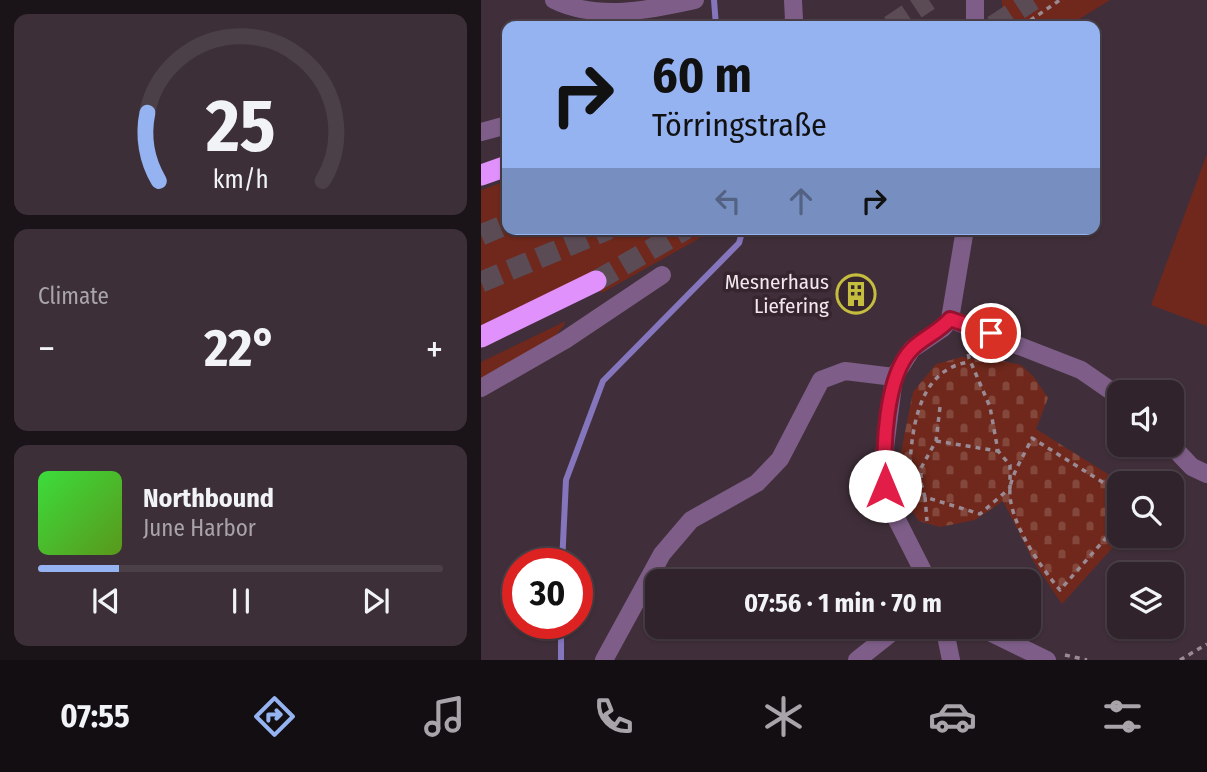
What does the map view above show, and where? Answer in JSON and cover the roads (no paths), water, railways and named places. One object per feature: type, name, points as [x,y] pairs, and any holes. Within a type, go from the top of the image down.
[{"type":"highway","points":[[481,175],[502,168]]},
{"type":"highway","points":[[481,337],[596,281]]},
{"type":"street","points":[[554,0],[575,10],[695,0]]},
{"type":"street","points":[[793,0],[794,21]]},
{"type":"street","points":[[975,0],[975,21]]},
{"type":"street","points":[[481,132],[502,126]]},
{"type":"street","points":[[922,569],[891,509],[883,463],[894,377],[912,349],[943,328],[950,319],[964,235]]},
{"type":"street","points":[[481,388],[565,340],[662,275]]},
{"type":"street","points":[[950,319],[969,324],[1081,370],[1107,388]]},
{"type":"street","points":[[604,660],[662,554],[691,520],[757,482],[780,459],[821,380],[845,372],[894,377]]},
{"type":"street","points":[[1182,457],[1192,467],[1207,474]]},
{"type":"street","points":[[857,660],[884,639]]},
{"type":"street","points":[[947,639],[951,660]]},
{"type":"street","points":[[1004,639],[1047,660]]},
{"type":"waterway","points":[[714,0],[716,21]]},
{"type":"waterway","points":[[563,548],[566,480],[603,381],[739,243],[741,235]]},
{"type":"waterway","points":[[561,639],[561,660]]},
{"type":"tunnel","points":[[898,21],[929,0]]},
{"type":"tunnel","points":[[1001,21],[1033,0]]},
{"type":"tunnel","points":[[481,235],[502,226]]},
{"type":"tunnel","points":[[481,282],[595,235]]},
{"type":"tunnel","points":[[596,281],[676,235]]},
{"type":"place","name":"Mesnerhaus Liefering","points":[[856,294]]}]
